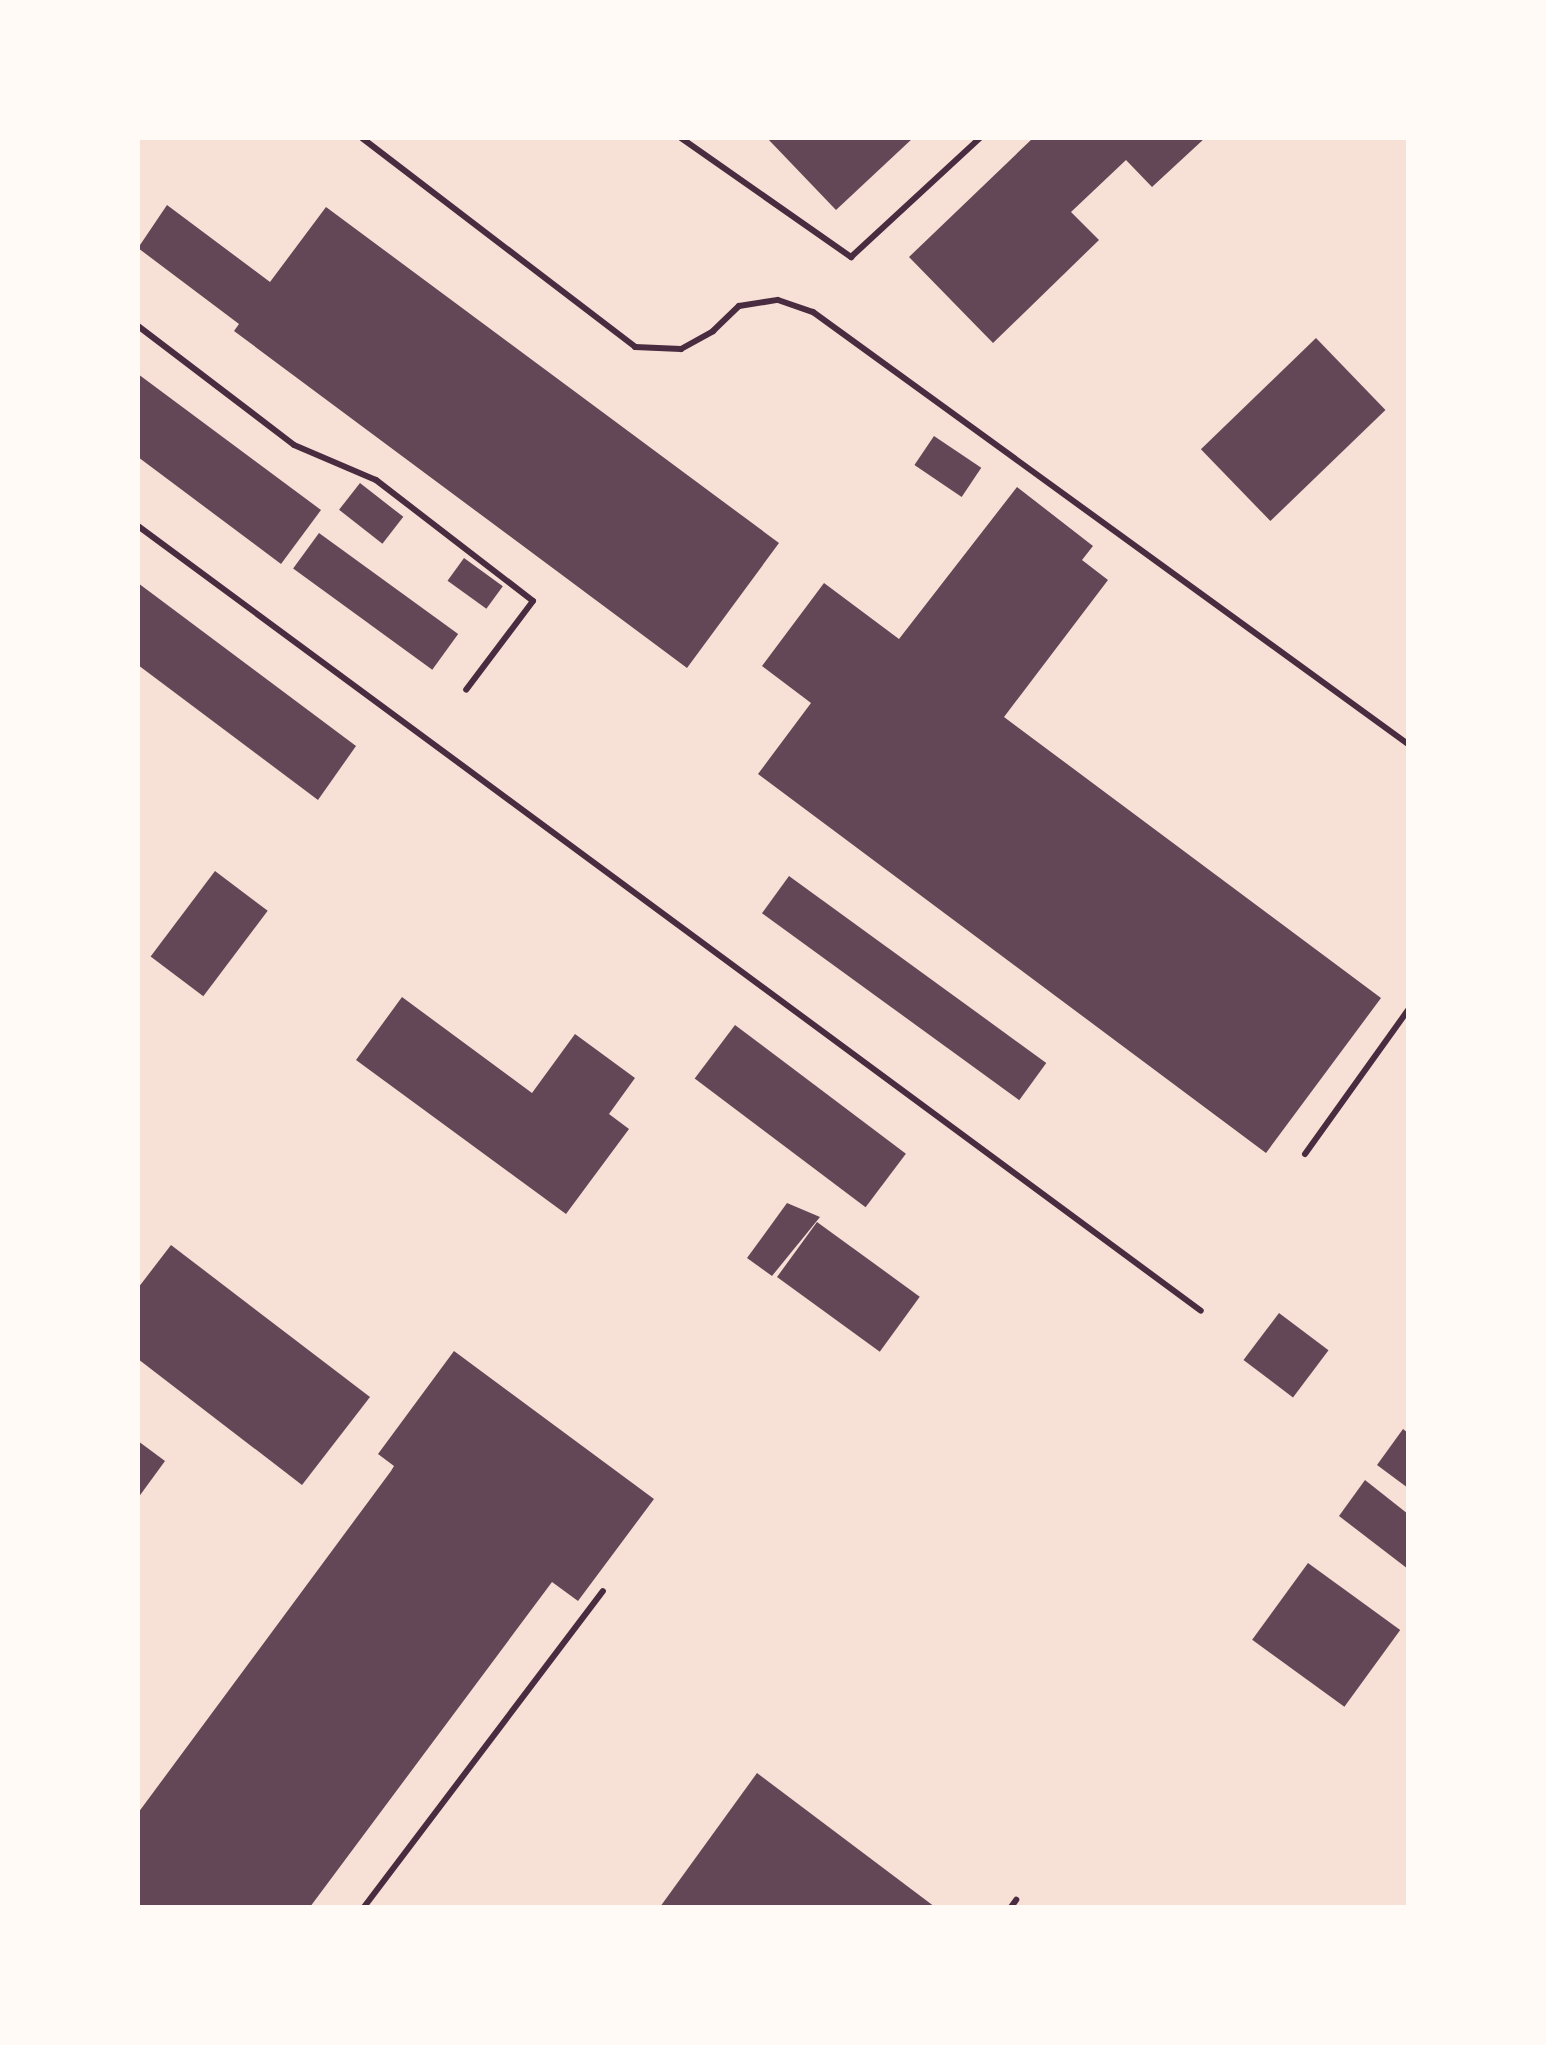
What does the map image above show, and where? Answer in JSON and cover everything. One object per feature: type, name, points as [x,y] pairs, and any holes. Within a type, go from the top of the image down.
[{"type":"lane","points":[[362,138],[635,347],[681,349],[713,331],[739,306],[778,300],[813,312],[1408,744]]},
{"type":"lane","points":[[681,138],[851,257],[980,138]]},
{"type":"lane","points":[[138,326],[294,445],[376,480],[533,601],[466,690]]},
{"type":"lane","points":[[138,526],[1201,1311]]},
{"type":"lane","points":[[1305,1154],[1408,1010]]},
{"type":"lane","points":[[364,1907],[603,1591]]},
{"type":"lane","points":[[1011,1907],[1016,1900]]},
{"type":"building","points":[[767,138],[913,138],[836,210]]},
{"type":"building","points":[[1033,138],[1205,138],[1152,187],[1126,160],[1071,212],[1099,240],[993,343],[909,257]]},
{"type":"building","points":[[167,205],[270,282],[326,207],[779,543],[687,668],[234,331],[239,324],[138,248]]},
{"type":"building","points":[[1316,338],[1385,410],[1270,521],[1201,449]]},
{"type":"building","points":[[138,374],[321,510],[281,564],[138,457]]},
{"type":"building","points":[[934,436],[981,468],[962,497],[914,465]]},
{"type":"building","points":[[360,483],[403,517],[382,544],[339,510]]},
{"type":"building","points":[[1017,487],[1093,546],[1082,560],[1108,580],[1004,717],[1381,998],[1266,1153],[758,774],[811,703],[762,666],[824,583],[899,639]]},
{"type":"building","points":[[319,533],[458,634],[432,670],[293,569]]},
{"type":"building","points":[[464,558],[503,586],[486,609],[448,581]]},
{"type":"building","points":[[138,583],[356,746],[318,800],[138,665]]},
{"type":"building","points":[[215,871],[268,911],[203,996],[151,956]]},
{"type":"building","points":[[789,876],[1046,1063],[1019,1100],[762,913]]},
{"type":"building","points":[[402,997],[532,1093],[575,1034],[635,1078],[609,1114],[629,1129],[566,1214],[356,1060]]},
{"type":"building","points":[[735,1025],[906,1154],[866,1207],[695,1079]]},
{"type":"building","points":[[787,1203],[820,1217],[772,1276],[747,1258]]},
{"type":"building","points":[[817,1222],[920,1297],[880,1352],[777,1277]]},
{"type":"building","points":[[171,1245],[370,1397],[302,1485],[138,1359],[138,1288]]},
{"type":"building","points":[[1279,1313],[1329,1350],[1293,1397],[1243,1360]]},
{"type":"building","points":[[454,1351],[654,1499],[578,1601],[552,1582],[310,1907],[138,1907],[138,1813],[391,1471],[394,1466],[378,1454]]},
{"type":"building","points":[[1403,1429],[1408,1433],[1408,1488],[1377,1465]]},
{"type":"building","points":[[138,1441],[165,1461],[138,1498]]},
{"type":"building","points":[[1365,1480],[1408,1514],[1408,1569],[1339,1516]]},
{"type":"building","points":[[1308,1563],[1400,1630],[1344,1707],[1252,1640]]},
{"type":"building","points":[[757,1773],[935,1907],[660,1907]]}]
